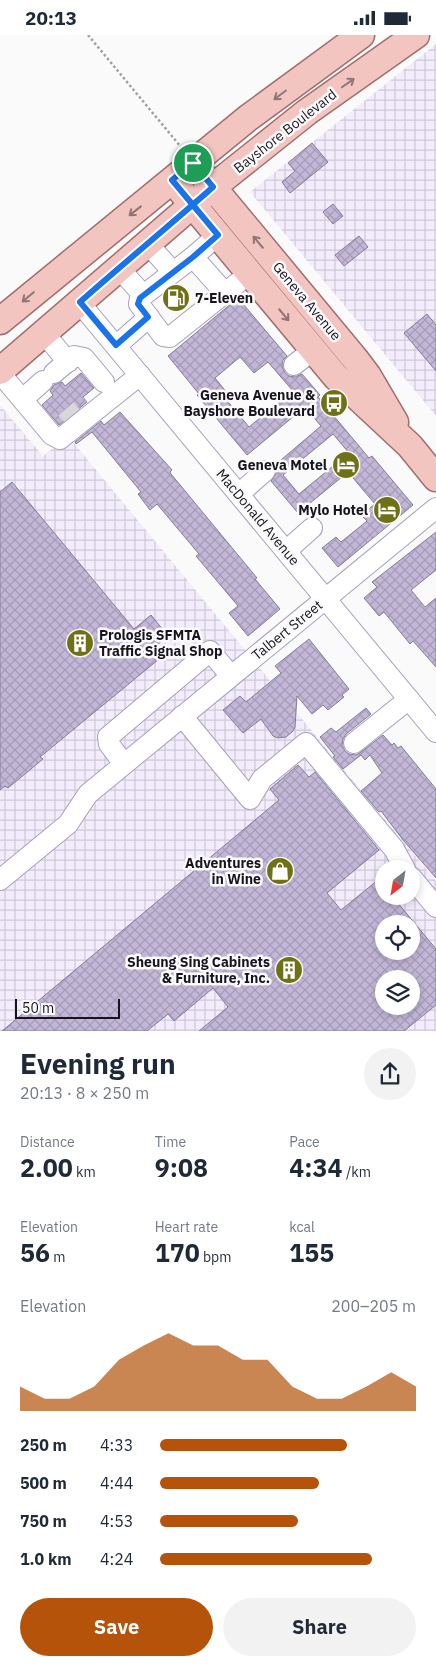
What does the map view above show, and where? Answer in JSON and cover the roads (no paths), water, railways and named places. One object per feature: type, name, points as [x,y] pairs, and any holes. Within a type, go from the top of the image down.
[{"type":"main road","points":[[0,321],[193,163],[288,88],[362,35]]},
{"type":"main road","name":"Bayshore Boulevard","points":[[0,372],[213,187],[307,112],[416,35]]},
{"type":"main road","name":"Geneva Avenue","points":[[193,163],[356,360],[368,376],[410,447]]},
{"type":"main road","name":"Geneva Avenue","points":[[172,180],[250,273],[304,357],[348,390],[410,447],[436,478]]},
{"type":"street","points":[[218,235],[140,298],[138,304],[163,336],[170,337],[250,273]]},
{"type":"street","points":[[147,243],[173,272]]},
{"type":"street","points":[[193,257],[225,293]]},
{"type":"street","points":[[119,268],[143,295]]},
{"type":"street","name":"MacDonald Avenue","points":[[80,302],[436,732]]},
{"type":"street","points":[[22,399],[62,369],[112,341],[148,317]]},
{"type":"street","points":[[44,333],[62,369],[107,390]]},
{"type":"street","points":[[0,372],[22,399],[57,434],[107,390],[140,375]]},
{"type":"street","points":[[88,403],[102,398],[107,390]]},
{"type":"street","points":[[239,494],[264,471]]},
{"type":"street","name":"Talbert Street","points":[[0,880],[68,824],[88,794],[436,508]]},
{"type":"street","points":[[286,551],[312,528]]},
{"type":"street","points":[[132,758],[109,743],[108,737],[210,651],[231,677]]},
{"type":"street","points":[[354,743],[409,699]]},
{"type":"street","points":[[182,716],[250,799],[262,779],[306,743],[394,849],[400,860]]},
{"type":"street","points":[[420,888],[436,907]]},
{"type":"tunnel","points":[[65,423],[88,403]]},
{"type":"place","name":"7-Eleven","points":[[176,298]]},
{"type":"place","name":"Geneva Avenue & Bayshore Boulevard","points":[[334,403]]},
{"type":"place","name":"Geneva Motel","points":[[346,465]]},
{"type":"place","name":"Mylo Hotel","points":[[387,510]]},
{"type":"place","name":"Prologis SFMTA Traffic Signal Shop","points":[[80,643]]},
{"type":"place","name":"Adventures in Wine","points":[[280,871]]},
{"type":"place","name":"Sheung Sing Cabinets & Furniture, Inc.","points":[[289,970]]}]
